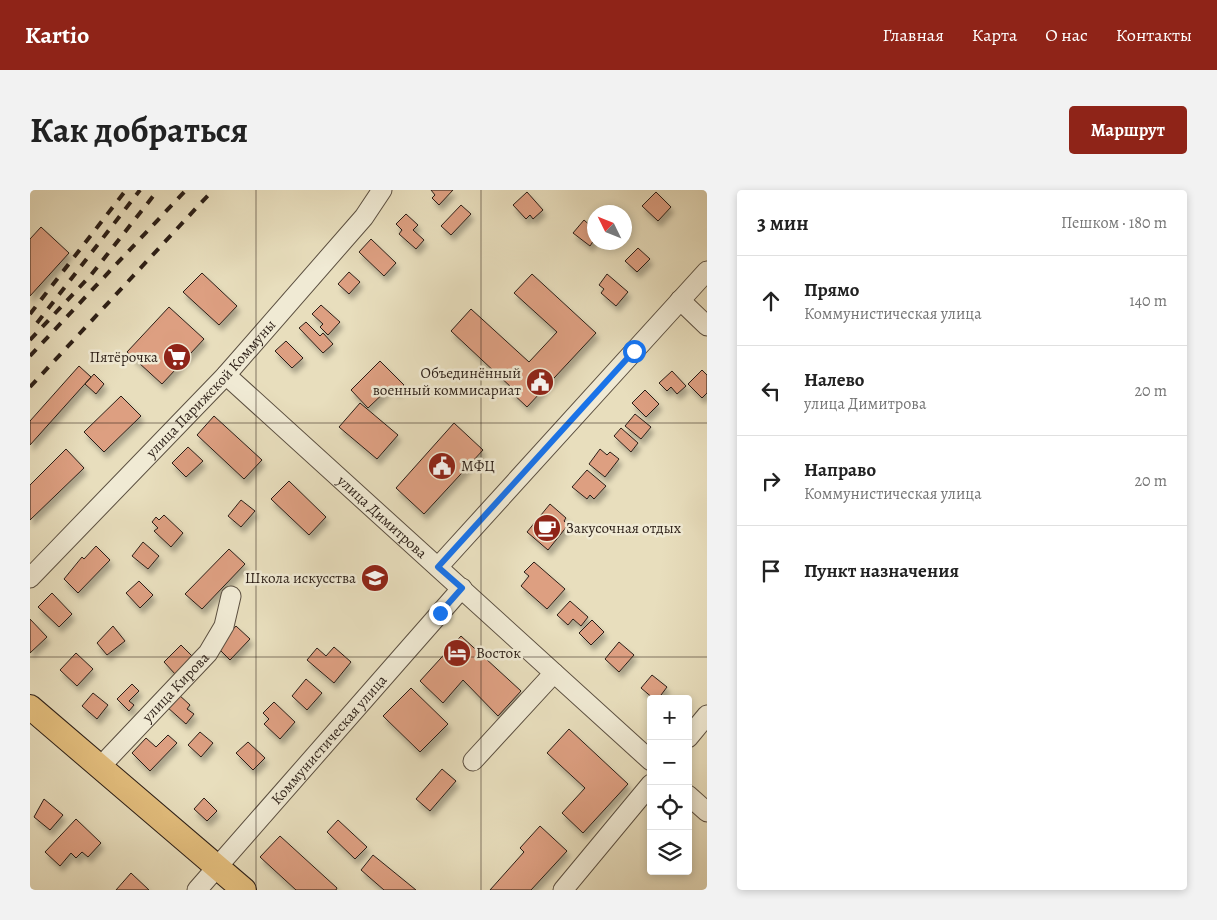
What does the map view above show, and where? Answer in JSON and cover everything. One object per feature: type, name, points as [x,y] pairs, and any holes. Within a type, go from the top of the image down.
[{"type":"main road","points":[[30,707],[244,890]]},
{"type":"street","name":"улица Парижской Коммуны","points":[[30,578],[226,375],[364,218],[382,190]]},
{"type":"street","points":[[438,567],[707,271]]},
{"type":"street","points":[[680,300],[707,326]]},
{"type":"street","name":"улица Димитрова","points":[[226,375],[647,756]]},
{"type":"street","name":"Коммунистическая улица","points":[[197,890],[462,588]]},
{"type":"street","name":"улица Кирова","points":[[100,767],[208,653],[224,626],[231,596]]},
{"type":"street","points":[[473,761],[554,673]]},
{"type":"street","points":[[692,733],[707,714]]},
{"type":"street","points":[[563,890],[650,785]]},
{"type":"street","points":[[692,799],[707,812]]},
{"type":"building","points":[[431,190],[453,190],[439,205],[432,198],[435,195]]},
{"type":"building","points":[[527,192],[543,210],[533,219],[530,215],[526,219],[513,205]]},
{"type":"building","points":[[656,192],[671,207],[658,221],[642,206]]},
{"type":"building","points":[[461,205],[471,214],[451,235],[441,226]]},
{"type":"building","points":[[406,214],[418,225],[413,230],[424,240],[416,249],[399,234],[402,230],[396,224]]},
{"type":"building","points":[[584,220],[587,223],[587,244],[573,233]]},
{"type":"building","points":[[41,227],[69,253],[30,296],[30,239]]},
{"type":"building","points":[[371,239],[396,263],[384,276],[359,252]]},
{"type":"building","points":[[638,248],[650,259],[637,272],[625,261]]},
{"type":"building","points":[[349,272],[360,282],[349,294],[338,284]]},
{"type":"building","points":[[202,273],[237,306],[219,325],[183,292]]},
{"type":"building","points":[[532,274],[596,333],[527,407],[510,391],[512,388],[451,331],[471,309],[529,362],[557,332],[514,293]]},
{"type":"building","points":[[607,274],[628,292],[616,306],[601,293],[604,289],[599,285]]},
{"type":"building","points":[[321,305],[340,322],[328,335],[320,327],[323,324],[312,314]]},
{"type":"building","points":[[169,307],[204,339],[162,384],[127,352]]},
{"type":"building","points":[[306,322],[320,336],[323,333],[333,344],[323,353],[299,328]]},
{"type":"building","points":[[286,341],[303,358],[292,368],[275,351]]},
{"type":"building","points":[[380,361],[404,385],[397,392],[391,386],[368,408],[351,390]]},
{"type":"building","points":[[79,366],[91,377],[30,445],[30,421]]},
{"type":"building","points":[[702,370],[707,375],[707,393],[702,398],[688,384]]},
{"type":"building","points":[[672,371],[686,386],[677,394],[671,387],[667,391],[659,383]]},
{"type":"building","points":[[94,374],[104,384],[96,394],[85,384]]},
{"type":"building","points":[[645,390],[659,404],[646,417],[632,403]]},
{"type":"building","points":[[121,396],[141,416],[104,452],[84,432]]},
{"type":"building","points":[[360,403],[398,435],[377,459],[339,427]]},
{"type":"building","points":[[635,414],[651,427],[641,439],[625,426]]},
{"type":"building","points":[[214,416],[262,460],[244,479],[197,435]]},
{"type":"building","name":"МФЦ","points":[[454,423],[483,450],[424,514],[396,488]]},
{"type":"building","points":[[621,428],[638,443],[631,452],[614,436]]},
{"type":"building","points":[[188,447],[203,461],[186,477],[172,463]]},
{"type":"building","points":[[66,449],[84,468],[30,520],[30,485]]},
{"type":"building","points":[[600,449],[607,455],[610,452],[619,459],[605,477],[589,464]]},
{"type":"building","points":[[587,470],[606,486],[594,499],[590,495],[587,499],[572,487]]},
{"type":"building","points":[[289,481],[326,517],[309,535],[271,499]]},
{"type":"building","points":[[241,500],[255,511],[241,527],[228,516]]},
{"type":"building","name":"Закусочная отдых","points":[[550,504],[566,518],[564,521],[568,525],[548,550],[527,532]]},
{"type":"building","points":[[164,515],[183,533],[171,547],[154,531],[158,528],[152,522],[156,517],[159,520]]},
{"type":"building","points":[[143,542],[159,556],[148,569],[132,556]]},
{"type":"building","points":[[96,546],[110,560],[78,593],[64,579],[82,557],[84,559]]},
{"type":"building","points":[[229,549],[245,564],[202,609],[185,594]]},
{"type":"building","points":[[534,562],[565,589],[547,609],[521,586],[529,576],[524,572]]},
{"type":"building","points":[[139,581],[153,595],[140,608],[126,593]]},
{"type":"building","points":[[52,593],[72,614],[59,627],[38,607]]},
{"type":"building","points":[[570,601],[588,617],[581,626],[573,619],[568,625],[557,615]]},
{"type":"building","points":[[30,619],[47,637],[30,653]]},
{"type":"building","points":[[592,620],[604,632],[591,645],[579,633]]},
{"type":"building","points":[[113,626],[125,641],[107,655],[97,643]]},
{"type":"building","points":[[236,626],[250,639],[230,660],[217,647]]},
{"type":"building","points":[[461,636],[521,691],[498,716],[463,680],[443,703],[420,681]]},
{"type":"building","points":[[619,642],[634,655],[619,672],[605,659]]},
{"type":"building","points":[[181,645],[193,657],[176,675],[164,662]]},
{"type":"building","points":[[334,647],[351,662],[334,683],[307,660],[317,648],[326,656]]},
{"type":"building","points":[[76,653],[93,669],[77,686],[60,670]]},
{"type":"building","points":[[652,675],[667,687],[661,695],[649,695],[641,688]]},
{"type":"building","points":[[306,679],[322,693],[307,710],[292,696]]},
{"type":"building","points":[[132,684],[139,691],[129,701],[134,705],[129,711],[117,699]]},
{"type":"building","points":[[411,688],[448,724],[420,752],[383,716]]},
{"type":"building","points":[[93,693],[108,705],[97,719],[82,706]]},
{"type":"building","points":[[178,694],[190,705],[187,709],[194,714],[186,724],[167,707]]},
{"type":"building","points":[[274,702],[295,722],[280,739],[264,724],[269,719],[263,713]]},
{"type":"building","points":[[569,729],[628,784],[583,833],[562,813],[585,788],[547,753]]},
{"type":"building","points":[[200,732],[213,743],[201,757],[188,745]]},
{"type":"building","points":[[168,735],[177,743],[150,771],[132,753],[146,738],[156,747]]},
{"type":"building","points":[[248,742],[265,758],[253,770],[236,753]]},
{"type":"building","points":[[442,769],[456,781],[430,811],[416,799]]},
{"type":"building","points":[[204,798],[217,811],[207,821],[194,809]]},
{"type":"building","points":[[44,799],[63,815],[50,830],[34,817]]},
{"type":"building","points":[[76,819],[101,843],[88,857],[82,852],[76,858],[71,853],[60,866],[45,852]]},
{"type":"building","points":[[338,820],[367,847],[355,859],[327,832]]},
{"type":"building","points":[[540,826],[567,851],[531,890],[490,890],[524,852],[520,848]]},
{"type":"building","points":[[280,836],[337,888],[336,890],[296,890],[260,857]]},
{"type":"building","points":[[373,855],[416,890],[384,890],[361,870]]},
{"type":"building","points":[[131,873],[149,890],[116,890]]},
{"type":"railway","points":[[30,314],[126,190]]},
{"type":"railway","points":[[37,323],[140,190]]},
{"type":"railway","points":[[30,340],[91,275],[158,190]]},
{"type":"railway","points":[[30,356],[186,190]]},
{"type":"railway","points":[[30,387],[213,190]]},
{"type":"place","name":"Пятёрочка","points":[[177,357]]},
{"type":"place","name":"Объединённый военный коммисариат","points":[[540,382]]},
{"type":"place","name":"МФЦ","points":[[442,466]]},
{"type":"place","name":"Закусочная отдых","points":[[547,528]]},
{"type":"place","name":"Школа искусства","points":[[375,578]]},
{"type":"place","name":"Восток","points":[[457,653]]},
{"type":"route","points":[[440,613],[462,588],[438,567],[634,351]]}]
